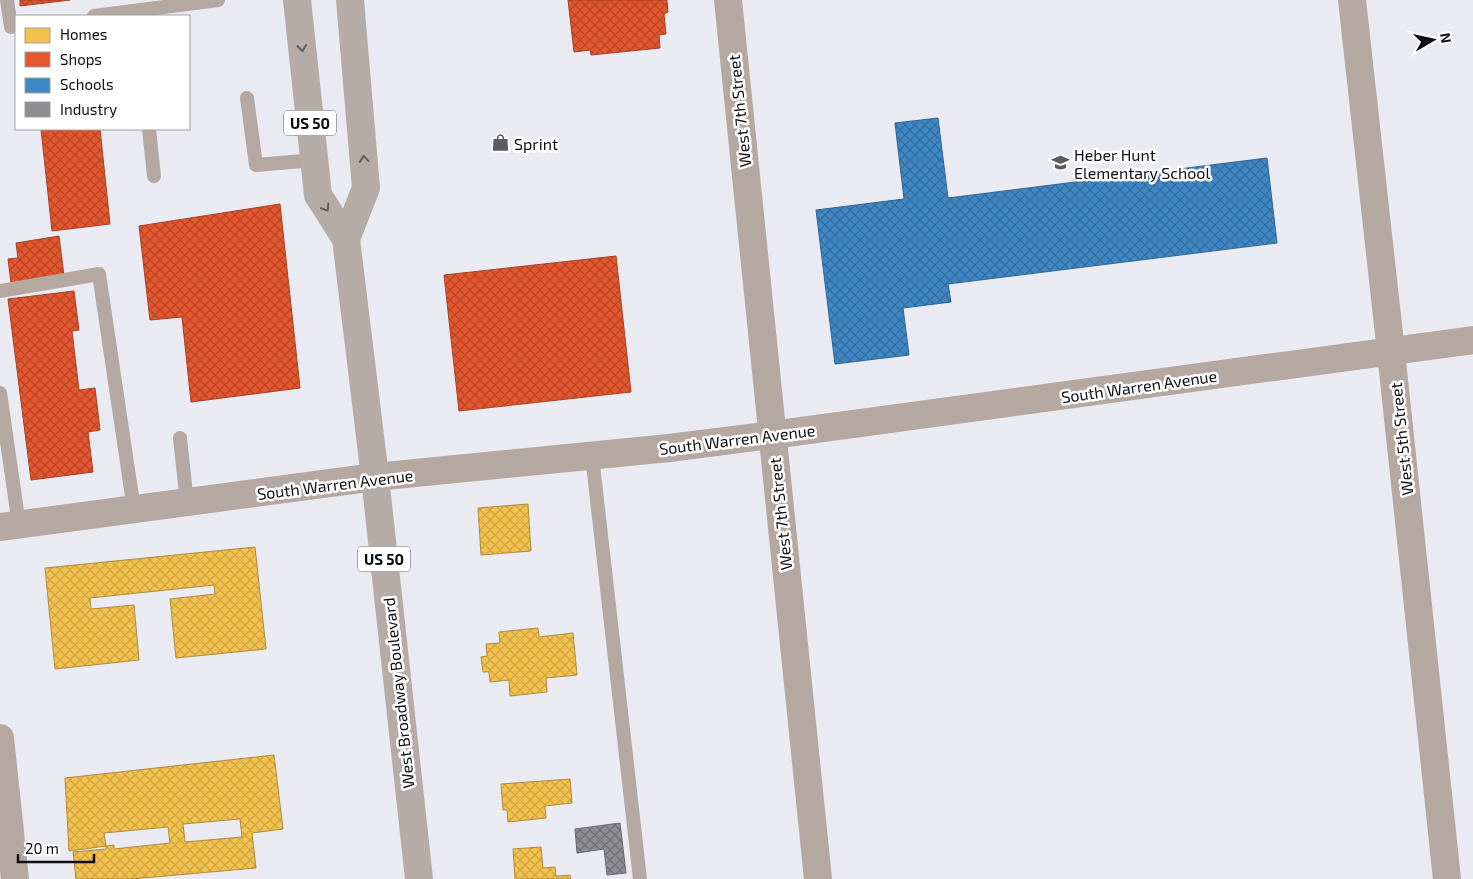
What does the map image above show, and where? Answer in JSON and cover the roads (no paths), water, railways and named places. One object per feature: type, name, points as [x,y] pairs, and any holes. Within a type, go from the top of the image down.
[{"type":"highway","name":"West Broadway Boulevard","points":[[297,0],[318,195],[346,238],[376,477],[418,879]]},
{"type":"highway","name":"West Broadway Boulevard","points":[[346,238],[366,188],[350,0]]},
{"type":"street","name":"West 7th Street","points":[[728,0],[818,879]]},
{"type":"street","name":"West 5th Street","points":[[1352,0],[1392,352],[1447,879]]},
{"type":"street","name":"South Warren Avenue","points":[[9,526],[376,477],[669,448],[772,435],[1473,340]]},
{"type":"street","points":[[0,738],[15,879]]},
{"type":"lane","points":[[7,0],[9,27]]},
{"type":"lane","points":[[102,15],[218,0]]},
{"type":"lane","points":[[247,98],[256,166],[314,160]]},
{"type":"lane","points":[[150,130],[154,176]]},
{"type":"lane","points":[[0,291],[99,274],[134,510]]},
{"type":"lane","points":[[0,392],[9,526]]},
{"type":"lane","points":[[180,438],[187,503]]},
{"type":"lane","points":[[592,456],[640,879]]},
{"type":"place","name":"Sprint","points":[[500,143]]},
{"type":"place","name":"Heber Hunt Elementary School","points":[[1060,163]]}]
